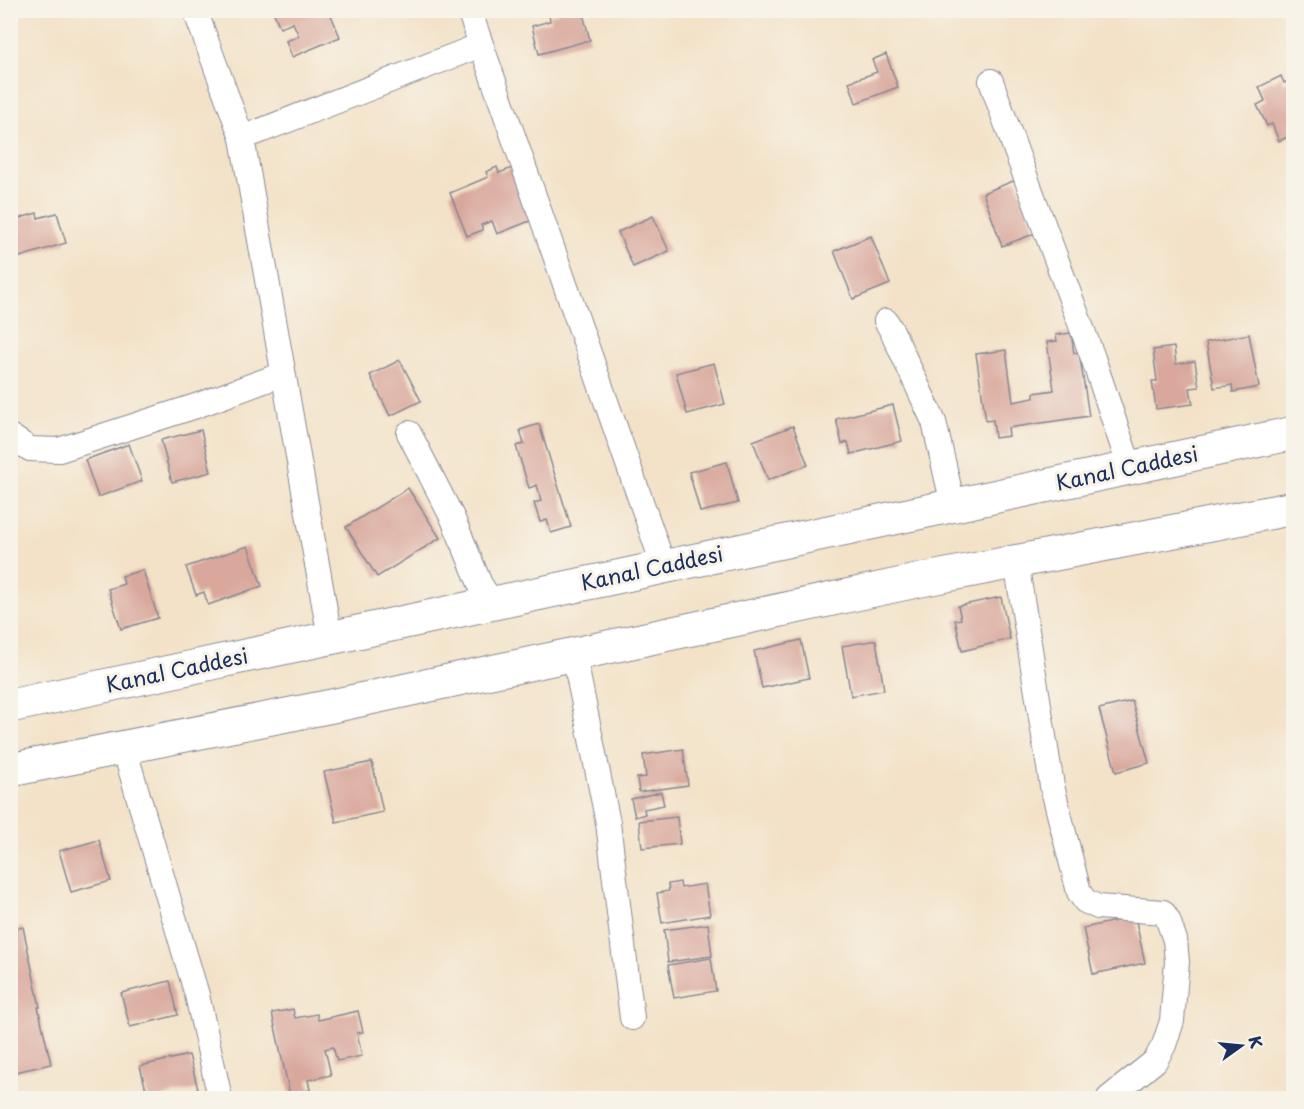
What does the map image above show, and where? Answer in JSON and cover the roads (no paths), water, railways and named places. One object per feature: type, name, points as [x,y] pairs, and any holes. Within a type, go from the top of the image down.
[{"type":"main road","name":"Kanal Caddesi","points":[[11,704],[1293,433]]},
{"type":"main road","points":[[10,770],[321,709],[909,583],[1293,508]]},
{"type":"street","points":[[195,10],[242,138],[330,638]]},
{"type":"street","points":[[469,10],[664,567]]},
{"type":"street","points":[[242,138],[481,45]]},
{"type":"street","points":[[991,81],[1093,358],[1130,468]]},
{"type":"street","points":[[886,321],[934,422],[953,505]]},
{"type":"street","points":[[10,436],[30,449],[59,450],[196,406],[283,374]]},
{"type":"street","points":[[409,433],[453,519],[480,584],[492,603]]},
{"type":"street","points":[[1016,562],[1052,786],[1079,892],[1085,901],[1098,907],[1163,912],[1175,940],[1177,962],[1172,1021],[1164,1045],[1155,1061],[1109,1098]]},
{"type":"street","points":[[574,655],[608,823],[632,1018]]},
{"type":"street","points":[[124,748],[197,995],[220,1098]]}]
